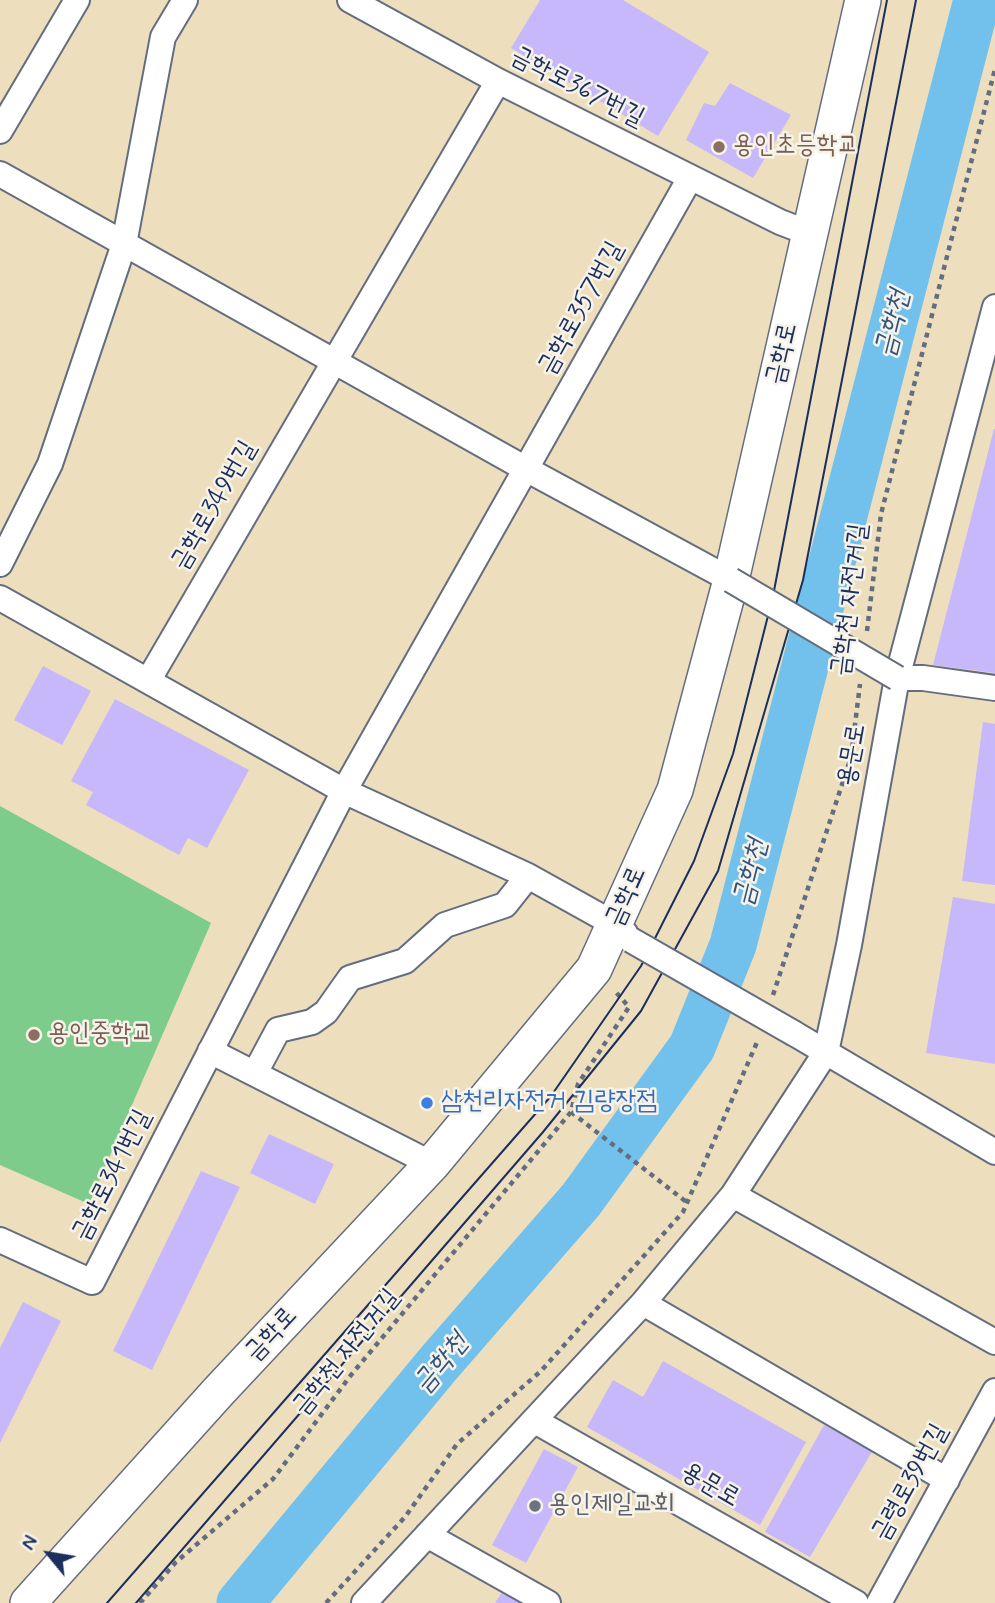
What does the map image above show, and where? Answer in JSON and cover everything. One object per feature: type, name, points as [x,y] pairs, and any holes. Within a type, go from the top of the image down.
[{"type":"main road","name":"금학로","points":[[28,1603],[210,1401],[432,1164],[623,932],[675,790],[731,580],[795,228],[863,0]]},
{"type":"street","points":[[0,131],[77,0]]},
{"type":"street","points":[[0,564],[50,464],[124,244],[163,37],[185,0]]},
{"type":"street","name":"금학로367번길","points":[[350,0],[498,81],[795,228]]},
{"type":"street","points":[[334,362],[498,81]]},
{"type":"street","points":[[0,174],[526,469],[731,580],[897,677],[995,688]]},
{"type":"street","name":"금학로357번길","points":[[526,469],[690,178]]},
{"type":"street","name":"용문로","points":[[364,1603],[643,1303],[733,1195],[825,1052],[849,945],[897,677],[995,307]]},
{"type":"street","name":"금학로349번길","points":[[148,681],[334,362]]},
{"type":"street","points":[[432,1164],[210,1051],[344,791],[526,469]]},
{"type":"street","points":[[0,598],[344,791],[528,876],[995,1152]]},
{"type":"street","points":[[255,1073],[278,1030],[312,1022],[326,1012],[350,978],[405,961],[445,925],[505,905],[528,876]]},
{"type":"street","name":"금학로341번길","points":[[0,1240],[92,1282],[210,1051]]},
{"type":"street","points":[[733,1195],[995,1342]]},
{"type":"street","points":[[643,1303],[947,1480]]},
{"type":"street","name":"금령로39번길","points":[[879,1603],[995,1391]]},
{"type":"street","name":"용문로","points":[[535,1421],[856,1603]]},
{"type":"street","points":[[427,1535],[545,1602]]},
{"type":"path","name":"금학천 자전거길","points":[[866,635],[881,514],[995,69]]},
{"type":"path","name":"금학천 자전거길","points":[[771,1002],[851,757],[861,676]]},
{"type":"path","name":"금학천 자전거길","points":[[140,1603],[176,1562],[273,1479],[351,1375],[571,1112],[578,1084],[629,1007],[594,969]]},
{"type":"path","points":[[326,1603],[405,1517],[457,1444],[541,1371],[688,1204],[762,1027]]},
{"type":"path","points":[[571,1112],[688,1204]]},
{"type":"green space","points":[[0,806],[211,923],[89,1204],[0,1165]]},
{"type":"building","points":[[540,0],[623,0],[709,52],[658,136],[511,48]]},
{"type":"building","points":[[730,83],[791,115],[753,178],[686,140],[704,103],[715,106]]},
{"type":"building","points":[[995,429],[995,673],[933,665]]},
{"type":"building","points":[[43,666],[91,691],[62,745],[14,720]]},
{"type":"building","points":[[115,699],[249,770],[207,848],[188,838],[179,855],[86,805],[93,792],[71,781]]},
{"type":"building","points":[[983,722],[995,724],[995,885],[962,881]]},
{"type":"building","points":[[953,897],[995,904],[995,1064],[926,1053]]},
{"type":"building","points":[[269,1134],[334,1164],[315,1204],[250,1173]]},
{"type":"building","points":[[201,1171],[240,1187],[152,1370],[113,1351]]},
{"type":"building","points":[[23,1302],[61,1321],[0,1443],[0,1348]]},
{"type":"building","points":[[663,1361],[806,1442],[760,1525],[587,1427],[613,1380],[643,1397]]},
{"type":"building","points":[[824,1425],[873,1450],[810,1557],[765,1532]]},
{"type":"building","name":"용인제일교회","points":[[544,1449],[578,1467],[526,1563],[492,1545]]},
{"type":"building","points":[[502,1592],[521,1603],[495,1603]]},
{"type":"waterway","name":"금학천","points":[[240,1603],[439,1363],[581,1200],[692,1047],[733,945],[977,0]]},
{"type":"tram line","points":[[107,1603],[551,1096],[641,966],[694,861],[733,754],[773,596],[887,0]]},
{"type":"tram line","points":[[136,1603],[543,1132],[641,1011],[718,871],[803,580],[916,0]]},
{"type":"place","name":"용인초등학교","points":[[719,147]]},
{"type":"place","name":"용인중학교","points":[[34,1035]]},
{"type":"place","name":"삼천리자전거 김량장점","points":[[427,1103]]},
{"type":"place","name":"용인제일교회","points":[[535,1506]]}]
